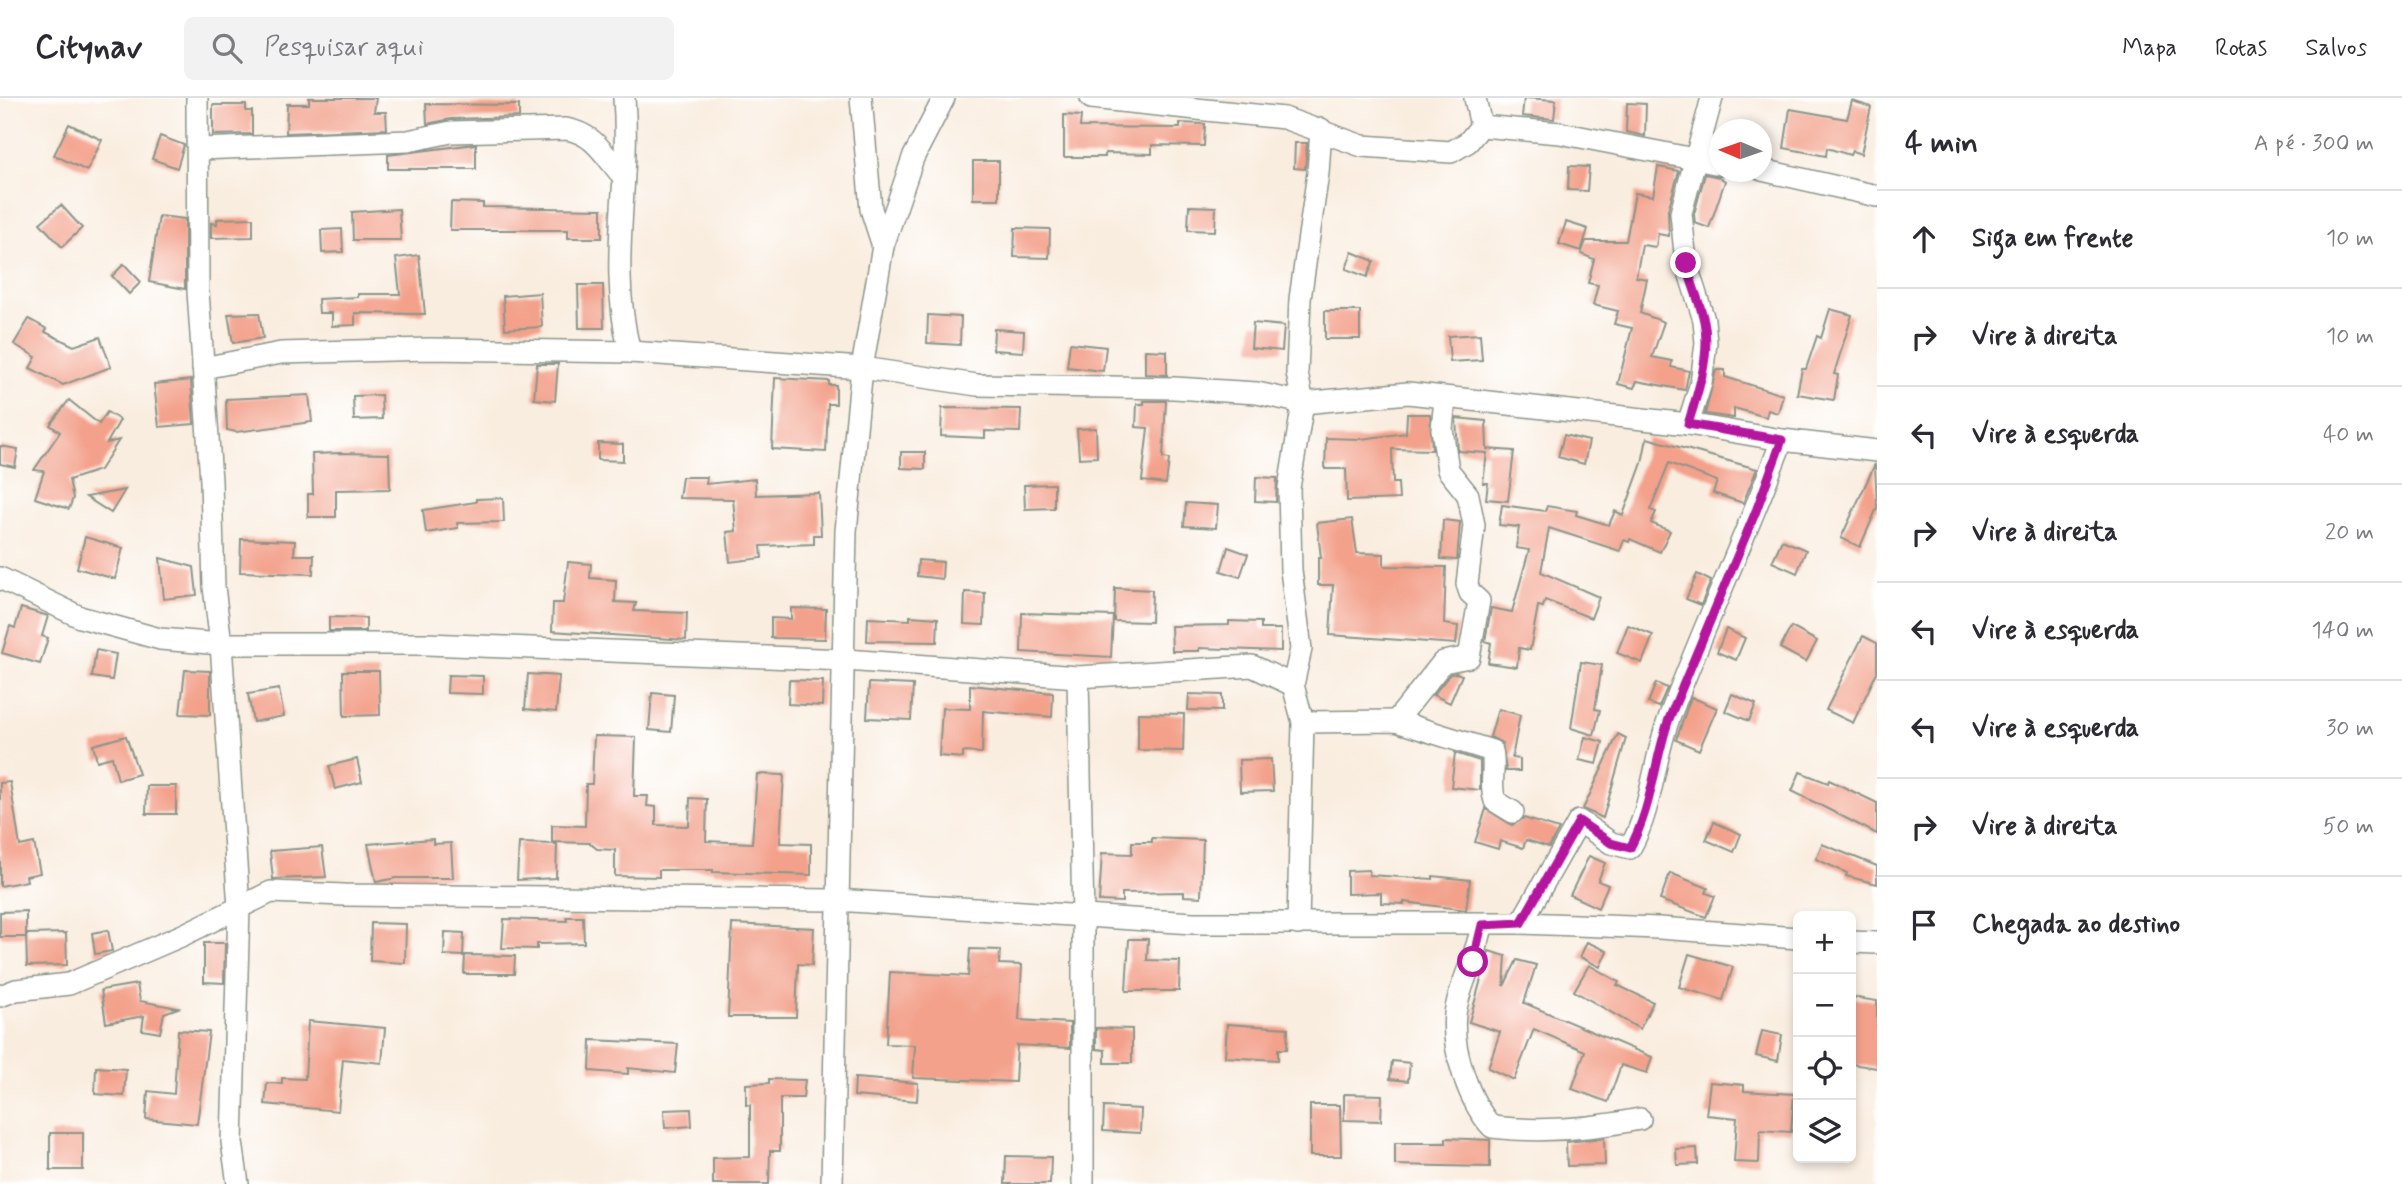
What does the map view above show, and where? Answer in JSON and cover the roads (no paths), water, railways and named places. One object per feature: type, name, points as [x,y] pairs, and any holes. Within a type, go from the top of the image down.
[{"type":"street","points":[[197,98],[198,291],[214,587],[221,644],[239,908],[232,1142],[237,1184]]},
{"type":"street","points":[[624,98],[618,249],[620,315],[629,352]]},
{"type":"street","points":[[861,98],[871,209],[883,246]]},
{"type":"street","points":[[832,1184],[836,900],[846,660],[846,531],[862,368],[883,246],[913,158],[944,98]]},
{"type":"street","points":[[1091,98],[1284,118],[1321,130],[1336,139],[1362,146],[1451,152],[1468,142],[1481,126]]},
{"type":"street","points":[[1475,98],[1481,126]]},
{"type":"street","points":[[1688,424],[1701,383],[1706,343],[1704,320],[1686,263],[1681,213],[1712,98]]},
{"type":"street","points":[[1481,126],[1560,133],[1639,151],[1709,161]]},
{"type":"street","points":[[199,149],[408,141],[452,132],[566,129],[584,132],[592,138],[622,175]]},
{"type":"street","points":[[1298,924],[1303,722],[1293,685],[1301,649],[1291,570],[1289,488],[1303,403],[1297,373],[1300,299],[1318,173],[1321,130]]},
{"type":"street","points":[[1318,173],[1333,159],[1362,146]]},
{"type":"street","points":[[1772,172],[1877,196]]},
{"type":"street","points":[[203,368],[281,353],[429,349],[629,352],[862,368],[977,385],[1174,388],[1257,393],[1303,403],[1408,393],[1688,424],[1782,440],[1877,451]]},
{"type":"street","points":[[1396,721],[1443,662],[1469,657],[1475,635],[1479,601],[1469,593],[1467,584],[1474,525],[1468,495],[1448,470],[1442,429],[1445,399]]},
{"type":"street","points":[[1521,923],[1579,821],[1611,843],[1630,848],[1643,821],[1660,743],[1756,511],[1782,440]]},
{"type":"street","points":[[0,578],[80,617],[160,639],[221,644],[426,644],[846,660],[1078,677],[1252,666],[1293,685]]},
{"type":"street","points":[[1078,677],[1083,918],[1083,1184]]},
{"type":"street","points":[[1303,722],[1396,721],[1492,751],[1494,762],[1491,783],[1495,801],[1513,812]]},
{"type":"street","points":[[0,996],[16,990],[68,985],[271,892],[836,900],[1083,918],[1298,924],[1521,923],[1659,928],[1793,938]]},
{"type":"street","points":[[1482,925],[1455,1014],[1461,1061],[1479,1114],[1492,1127],[1521,1130],[1571,1130],[1640,1119]]},
{"type":"street","points":[[1856,942],[1877,943]]}]
